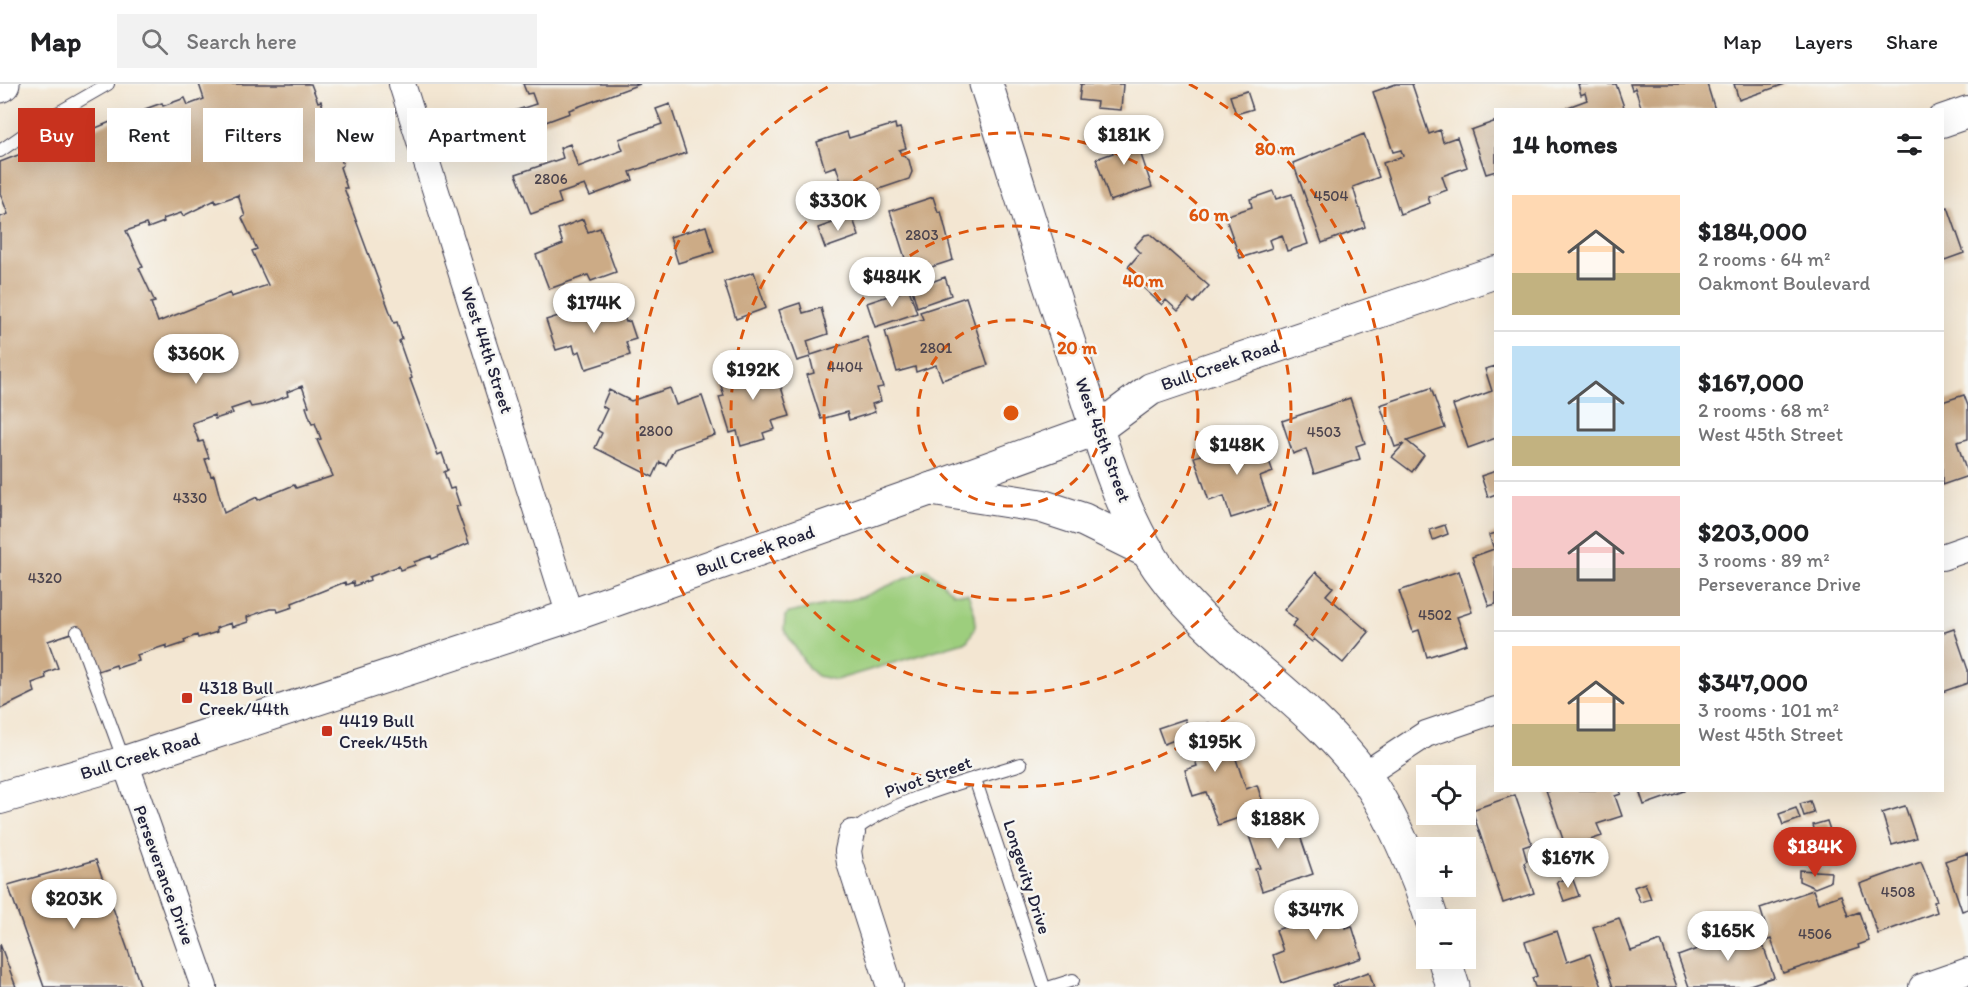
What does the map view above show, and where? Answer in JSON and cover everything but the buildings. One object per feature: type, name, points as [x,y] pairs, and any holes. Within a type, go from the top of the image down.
[{"type":"main road","name":"West 45th Street","points":[[986,84],[1108,464],[1149,552],[1192,608],[1320,727],[1364,775],[1392,825],[1429,909]]},
{"type":"main road","points":[[931,489],[1041,506],[1084,520],[1149,552]]},
{"type":"main road","points":[[1447,969],[1453,987]]},
{"type":"street","name":"West 44th Street","points":[[402,84],[570,616]]},
{"type":"street","points":[[1944,120],[1968,112]]},
{"type":"street","name":"Bull Creek Road","points":[[0,798],[125,762],[570,616],[1097,429],[1151,389],[1494,273]]},
{"type":"street","points":[[1944,555],[1968,548]]},
{"type":"street","points":[[1364,775],[1426,734],[1494,711]]},
{"type":"street","name":"Perseverance Drive","points":[[125,762],[204,987]]},
{"type":"street","points":[[852,833],[848,851],[850,863],[890,987]]},
{"type":"street","points":[[1922,987],[1968,971]]},
{"type":"lane","points":[[0,151],[42,122],[108,84]]},
{"type":"lane","points":[[77,632],[125,762]]},
{"type":"lane","name":"Pivot Street","points":[[852,833],[867,819],[888,810],[1021,764]]},
{"type":"lane","name":"Longevity Drive","points":[[975,779],[1044,987]]},
{"type":"lane","points":[[1051,987],[1073,980]]},
{"type":"green space","points":[[927,569],[953,593],[968,594],[975,624],[967,641],[836,680],[817,676],[809,669],[784,630],[785,616],[789,613],[862,597]]},
{"type":"place","name":"4318 Bull Creek/44th","points":[[187,698]]},
{"type":"place","name":"4419 Bull Creek/45th","points":[[327,731]]}]
